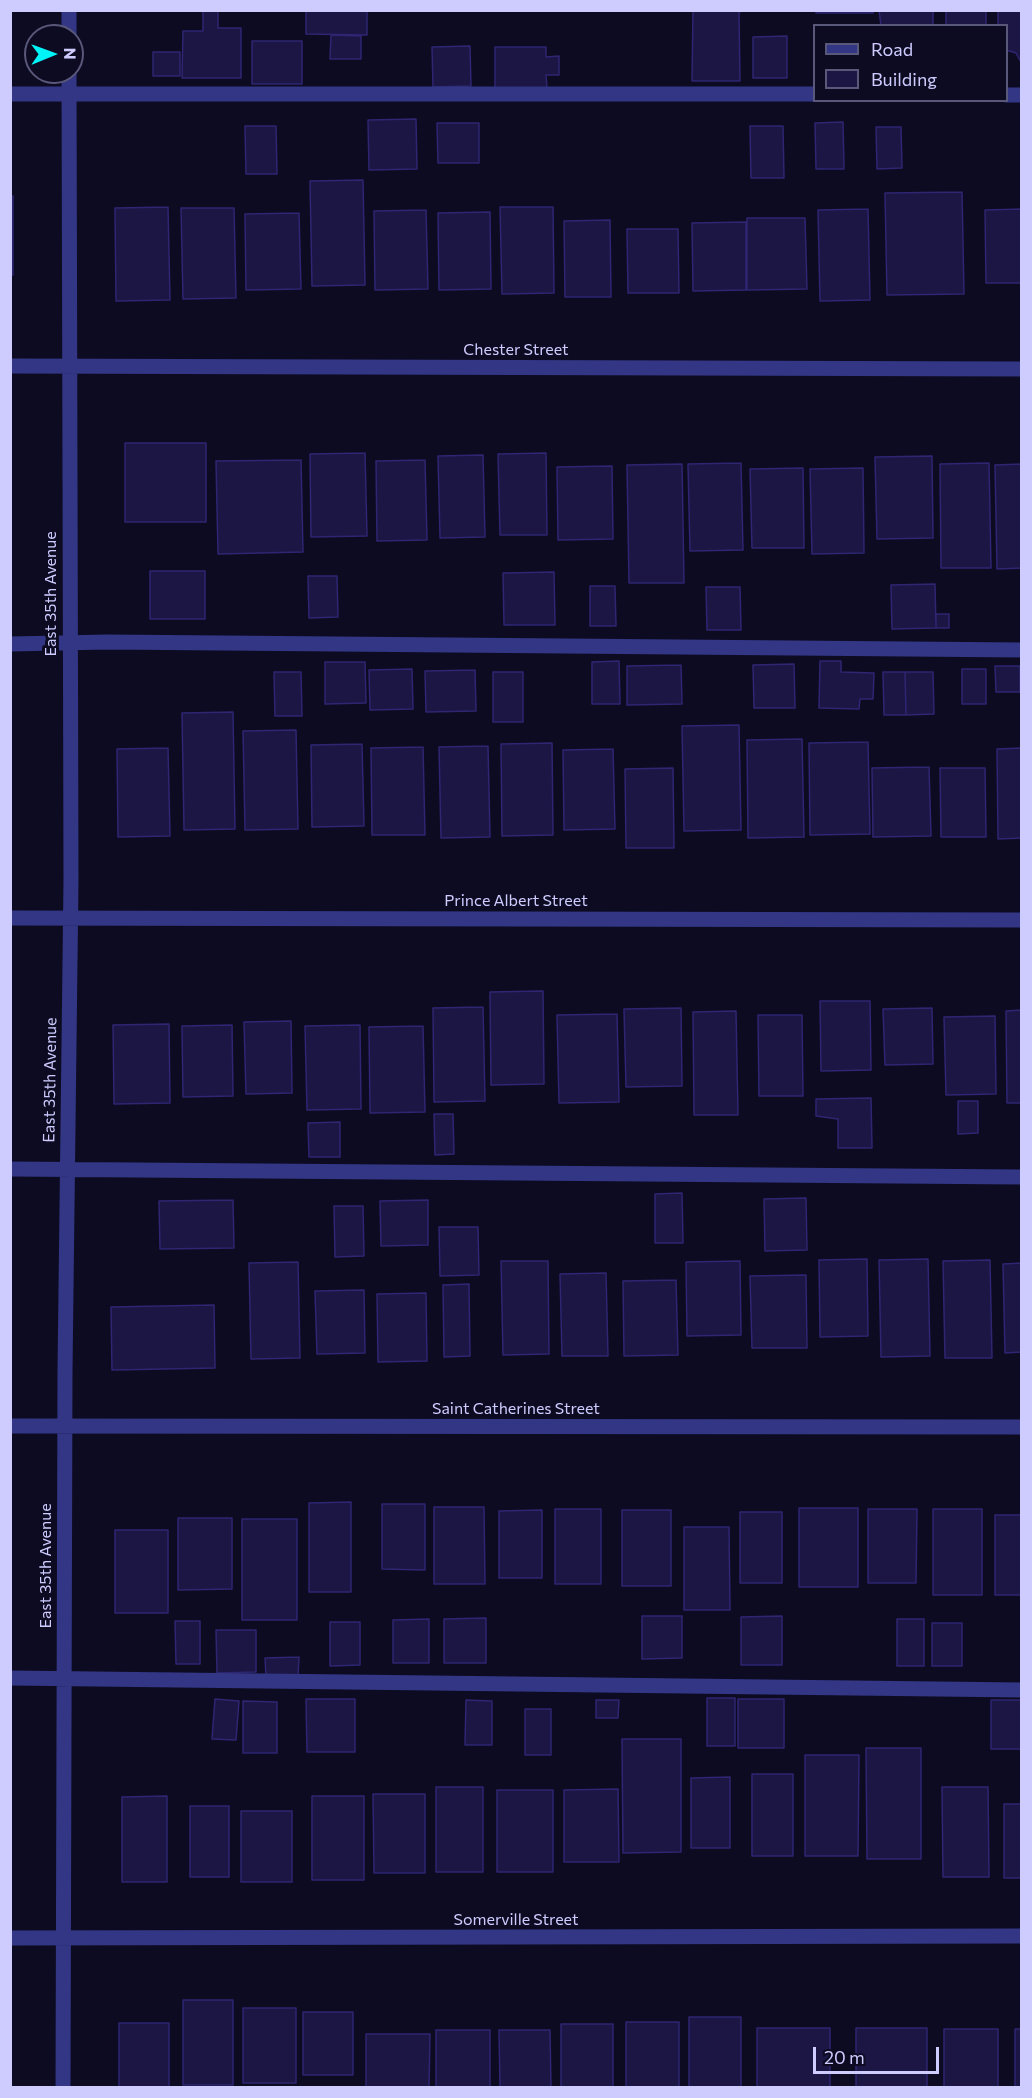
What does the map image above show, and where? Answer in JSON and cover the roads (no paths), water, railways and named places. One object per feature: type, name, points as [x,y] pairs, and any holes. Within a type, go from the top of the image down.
[{"type":"street","name":"East 35th Avenue","points":[[63,2088],[65,1426],[70,918],[69,84]]},
{"type":"street","points":[[10,94],[813,94]]},
{"type":"street","name":"Chester Street","points":[[10,366],[1022,369]]},
{"type":"street","points":[[10,644],[1022,650]]},
{"type":"street","name":"Prince Albert Street","points":[[10,918],[1022,921]]},
{"type":"street","points":[[10,1169],[1022,1177]]},
{"type":"street","name":"Saint Catherines Street","points":[[10,1426],[1022,1427]]},
{"type":"street","points":[[10,1678],[1022,1690]]},
{"type":"street","name":"Somerville Street","points":[[10,1938],[1022,1936]]}]
